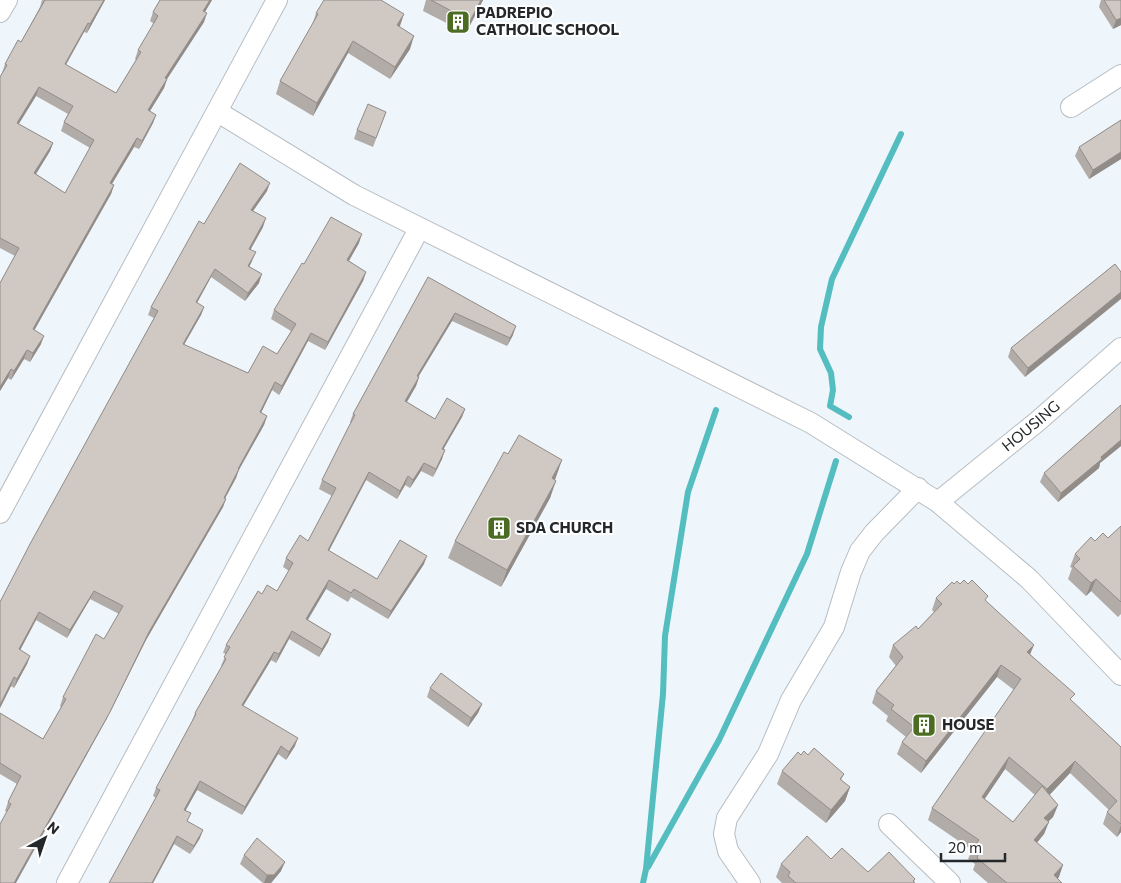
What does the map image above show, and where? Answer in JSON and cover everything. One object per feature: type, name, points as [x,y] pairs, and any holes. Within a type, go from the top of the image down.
[{"type":"street","points":[[0,12],[7,0]]},
{"type":"street","points":[[0,513],[278,0]]},
{"type":"street","points":[[1071,107],[1121,75]]},
{"type":"street","points":[[218,112],[354,195],[811,423],[918,488],[938,502],[1029,579],[1121,675]]},
{"type":"street","points":[[67,883],[419,229]]},
{"type":"street","name":"HOUSING","points":[[938,502],[1038,421],[1121,348]]},
{"type":"street","points":[[750,883],[728,851],[724,834],[727,818],[768,754],[791,700],[834,627],[851,572],[860,551],[874,533],[918,488]]},
{"type":"street","points":[[889,824],[950,883]]},
{"type":"building","points":[[45,0],[104,0],[90,24],[88,23],[65,64],[116,93],[141,52],[138,50],[158,16],[153,12],[160,0],[210,0],[203,11],[207,13],[165,78],[167,79],[148,110],[156,115],[142,141],[137,138],[110,183],[114,185],[33,329],[44,336],[33,353],[27,350],[14,371],[11,369],[0,387],[0,283],[19,248],[0,238],[0,77],[18,40],[21,42]],"holes":[[[39,87],[73,106],[64,122],[94,140],[65,193],[34,173],[53,143],[17,123]]]},
{"type":"building","points":[[324,0],[381,0],[404,14],[397,25],[414,36],[395,67],[353,41],[317,103],[280,81]]},
{"type":"building","points":[[431,0],[481,0],[470,21]]},
{"type":"building","points":[[1104,0],[1121,0],[1121,18],[1116,20]]},
{"type":"building","points":[[368,104],[386,112],[376,138],[357,130]]},
{"type":"building","points":[[1121,120],[1121,152],[1093,170],[1079,147]]},
{"type":"building","points":[[240,163],[270,183],[251,210],[266,218],[249,249],[256,252],[248,266],[262,274],[248,293],[215,269],[196,302],[204,307],[183,344],[248,373],[263,346],[277,354],[296,324],[274,310],[302,263],[304,264],[331,217],[362,234],[347,260],[366,272],[328,342],[311,333],[282,386],[275,382],[260,412],[267,416],[238,469],[224,498],[226,499],[149,632],[110,712],[14,883],[0,883],[0,824],[11,804],[8,802],[21,776],[0,763],[0,713],[43,739],[66,699],[63,697],[96,634],[104,639],[123,606],[94,591],[70,630],[39,612],[19,649],[30,656],[17,679],[14,677],[0,705],[0,602],[158,311],[151,307],[199,221],[204,224]]},
{"type":"building","points":[[1115,264],[1121,272],[1121,292],[1028,368],[1011,348]]},
{"type":"building","points":[[428,277],[516,326],[510,338],[455,313],[417,376],[419,377],[405,401],[435,419],[447,398],[465,409],[442,449],[445,450],[436,469],[424,463],[413,480],[408,476],[400,491],[369,472],[328,550],[377,579],[400,540],[427,556],[391,611],[354,589],[351,593],[329,580],[306,619],[331,634],[322,649],[292,631],[279,654],[274,652],[242,705],[298,738],[289,752],[281,746],[245,807],[200,781],[184,810],[191,813],[187,821],[203,830],[194,846],[177,836],[152,883],[109,883],[160,790],[156,788],[195,713],[226,659],[224,657],[230,647],[226,645],[258,591],[262,594],[267,585],[277,591],[293,563],[286,558],[300,535],[308,541],[336,488],[322,480],[355,415],[353,414]]},
{"type":"building","points":[[1121,405],[1121,440],[1101,457],[1102,459],[1061,493],[1044,473]]},
{"type":"building","name":"SDA CHURCH","points":[[519,435],[562,460],[552,478],[556,481],[507,570],[455,541],[504,452],[508,454]]},
{"type":"building","points":[[1121,526],[1121,602],[1096,579],[1091,583],[1073,566],[1080,559],[1075,554],[1091,537],[1095,541],[1103,533],[1108,538]]},
{"type":"building","points":[[964,580],[968,584],[972,580],[988,596],[985,600],[1034,645],[1027,652],[1075,694],[1070,699],[1121,747],[1121,824],[1107,812],[1117,801],[1075,761],[1047,789],[1009,757],[982,797],[1013,822],[1042,786],[1058,805],[1044,818],[1049,822],[1034,840],[1063,865],[1054,875],[1062,883],[1007,883],[977,858],[979,852],[973,847],[979,840],[932,808],[1021,679],[1001,665],[926,761],[902,742],[914,727],[891,709],[894,705],[876,691],[903,657],[893,645],[916,626],[918,629],[942,604],[936,598],[952,582],[954,584],[957,581],[960,584]]},
{"type":"building","points":[[441,673],[482,704],[471,718],[430,688]]},
{"type":"building","points":[[814,748],[844,774],[840,779],[850,787],[831,810],[782,771],[798,752],[801,755],[804,751],[808,755]]},
{"type":"building","points":[[807,836],[831,859],[842,848],[868,872],[889,852],[915,879],[913,881],[915,883],[796,883],[788,876],[790,872],[781,864]]},
{"type":"building","points":[[257,838],[285,862],[274,875],[267,875],[244,855]]},
{"type":"waterway","points":[[849,417],[830,406],[833,390],[831,373],[820,349],[821,327],[832,279],[901,134]]},
{"type":"waterway","points":[[643,883],[646,869],[663,694],[665,636],[688,492],[716,410]]},
{"type":"waterway","points":[[648,867],[719,740],[807,554],[836,461]]},
{"type":"place","name":"PADREPIO CATHOLIC SCHOOL","points":[[458,22]]},
{"type":"place","name":"SDA CHURCH","points":[[499,528]]},
{"type":"place","name":"HOUSE","points":[[924,725]]}]
